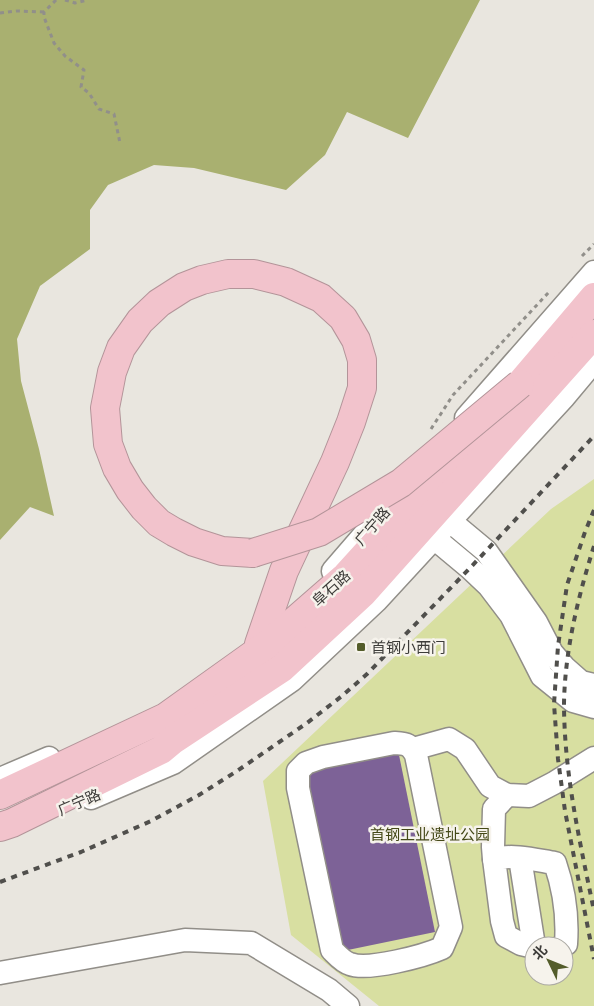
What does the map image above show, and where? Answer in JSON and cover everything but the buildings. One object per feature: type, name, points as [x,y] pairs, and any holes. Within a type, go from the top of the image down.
[{"type":"highway","points":[[259,644],[284,571],[335,462],[362,388],[362,360],[356,340],[342,318],[321,298],[286,282],[254,274],[228,274],[202,280],[184,287],[159,303],[140,320],[121,348],[112,372],[105,408],[108,444],[117,468],[144,508],[159,522],[174,532],[194,542],[222,551],[253,552],[319,532],[400,483],[520,384]]},
{"type":"highway","name":"阜石路","points":[[0,794],[166,717],[268,644],[346,576],[520,384],[594,298]]},
{"type":"highway","name":"阜石路","points":[[0,827],[12,823],[161,750],[173,740],[282,668],[363,593],[594,334]]},
{"type":"street","name":"广宁路","points":[[0,779],[165,709],[209,681],[259,644],[324,582],[594,272]]},
{"type":"street","name":"广宁路","points":[[0,835],[174,763],[292,680],[376,601],[557,405],[594,361]]},
{"type":"street","points":[[450,521],[486,550],[536,622],[552,652],[564,667],[581,682],[594,684]]},
{"type":"street","points":[[434,538],[470,568],[494,593],[511,615],[542,676],[573,700],[594,707]]},
{"type":"street","points":[[413,749],[449,739],[465,749],[490,786],[507,795],[529,796],[594,758]]},
{"type":"street","points":[[394,743],[408,745],[413,749],[416,755],[451,928],[442,948],[429,954],[392,962],[352,965],[342,960],[332,950],[298,788],[298,771],[306,763],[323,757],[394,743]]},
{"type":"street","points":[[554,783],[594,777]]},
{"type":"street","points":[[507,795],[494,809],[494,859],[502,921],[506,936],[524,945]]},
{"type":"street","points":[[494,859],[501,857],[520,858],[555,863],[561,881],[568,924],[567,936]]},
{"type":"street","points":[[520,858],[532,936]]},
{"type":"street","points":[[0,973],[185,940],[251,943],[329,990],[348,1006]]},
{"type":"path","points":[[0,14],[17,11],[44,12],[56,0]]},
{"type":"path","points":[[65,0],[74,3],[88,0]]},
{"type":"path","points":[[44,12],[44,17],[54,43],[64,56],[84,70],[80,87],[89,93],[99,109],[114,114],[120,143]]},
{"type":"green space","points":[[0,0],[480,0],[408,138],[347,112],[325,155],[286,190],[194,168],[154,165],[108,185],[90,210],[90,249],[40,286],[17,339],[21,381],[54,516],[30,507],[0,540]]},
{"type":"green space","name":"首钢工业遗址公园","points":[[594,479],[594,1006],[379,1006],[291,935],[263,781],[551,509]]},
{"type":"railway","points":[[0,882],[81,852],[151,821],[199,795],[307,723],[367,674],[594,436]]},
{"type":"railway","points":[[594,510],[567,585],[558,646],[554,704],[558,759],[565,811],[594,959]]},
{"type":"railway","points":[[594,546],[573,624],[567,663],[564,703],[570,782],[578,834],[594,911]]},
{"type":"place","name":"首钢小西门","points":[[361,647]]}]
